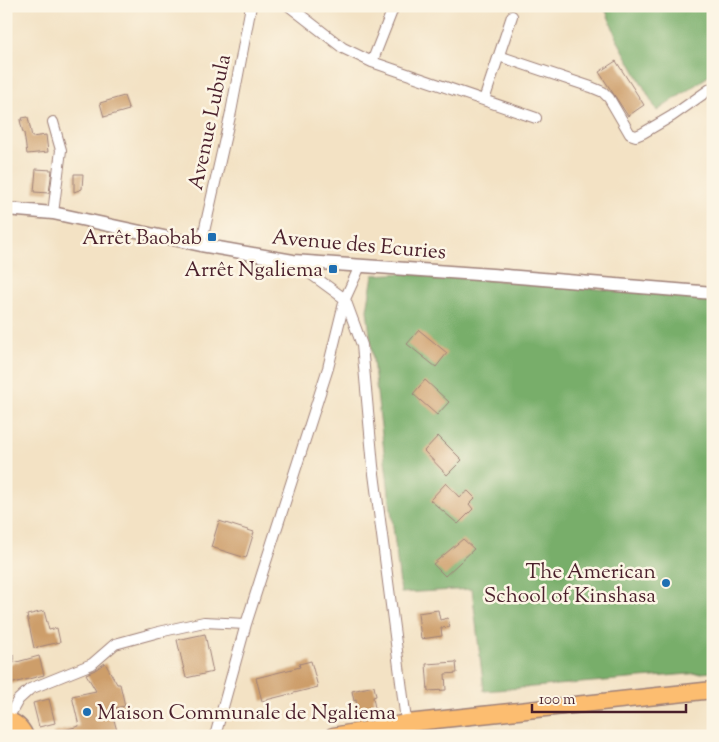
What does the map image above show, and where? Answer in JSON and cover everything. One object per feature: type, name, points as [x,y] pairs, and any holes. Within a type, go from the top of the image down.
[{"type":"main road","points":[[332,736],[407,729],[713,690]]},
{"type":"main road","points":[[7,720],[16,723],[25,736]]},
{"type":"street","name":"Avenue Lubula","points":[[202,245],[231,112],[251,6]]},
{"type":"street","points":[[289,6],[344,48],[372,62],[536,118]]},
{"type":"street","points":[[372,62],[394,6]]},
{"type":"street","points":[[484,100],[512,16]]},
{"type":"street","points":[[499,56],[603,92],[609,98],[630,134],[636,136],[672,116],[713,87]]},
{"type":"street","points":[[53,122],[61,150],[53,213]]},
{"type":"street","name":"Avenue des Ecuries","points":[[6,209],[53,213],[202,245],[293,261],[713,293]]},
{"type":"street","points":[[293,261],[344,300],[362,345],[374,466],[407,729]]},
{"type":"street","points":[[215,736],[246,624],[328,368],[344,300],[360,266]]},
{"type":"street","points":[[7,720],[18,700],[30,689],[92,664],[115,644],[204,622],[246,624]]},
{"type":"green space","points":[[604,6],[713,6],[713,73],[657,111],[619,43]]},
{"type":"green space","points":[[408,273],[713,299],[713,672],[484,691],[472,589],[401,593],[367,310],[373,275]]},
{"type":"building","points":[[616,61],[644,105],[628,116],[599,72]]},
{"type":"building","points":[[124,96],[129,110],[104,117],[100,103]]},
{"type":"building","points":[[28,117],[32,137],[46,135],[48,152],[27,154],[20,120]]},
{"type":"building","points":[[36,169],[52,170],[49,193],[34,192]]},
{"type":"building","points":[[74,174],[83,174],[82,189],[74,192]]},
{"type":"building","points":[[419,330],[447,353],[436,367],[407,344]]},
{"type":"building","points":[[425,380],[449,402],[437,415],[413,394]]},
{"type":"building","points":[[438,436],[462,460],[447,475],[424,451]]},
{"type":"building","points":[[446,483],[459,497],[468,491],[475,498],[469,504],[473,509],[458,524],[430,500]]},
{"type":"building","points":[[219,521],[254,532],[246,558],[211,547]]},
{"type":"building","points":[[463,539],[474,549],[445,576],[433,564]]},
{"type":"building","points":[[438,610],[440,620],[448,618],[450,627],[441,628],[442,636],[421,639],[418,613]]},
{"type":"building","points":[[44,611],[49,630],[57,628],[60,642],[34,648],[27,615]]},
{"type":"building","points":[[205,634],[213,672],[186,678],[177,640]]},
{"type":"building","points":[[39,656],[44,675],[6,685],[6,665]]},
{"type":"building","points":[[311,661],[318,687],[262,701],[256,678],[300,667],[299,664]]},
{"type":"building","points":[[456,662],[457,673],[445,674],[446,690],[428,691],[426,664]]},
{"type":"building","points":[[105,663],[117,684],[120,684],[125,706],[111,709],[117,731],[98,736],[53,736],[53,733],[79,726],[72,696],[96,691],[86,674]]},
{"type":"building","points":[[374,686],[376,696],[373,697],[376,714],[358,716],[356,700],[354,701],[352,691]]},
{"type":"building","points":[[49,699],[55,723],[39,727],[33,703]]},
{"type":"place","name":"Arrêt Baobab","points":[[212,237]]},
{"type":"place","name":"Arrêt Ngaliema","points":[[333,269]]},
{"type":"place","name":"The American School of Kinshasa","points":[[666,583]]},
{"type":"place","name":"Maison Communale de Ngaliema","points":[[87,712]]}]
